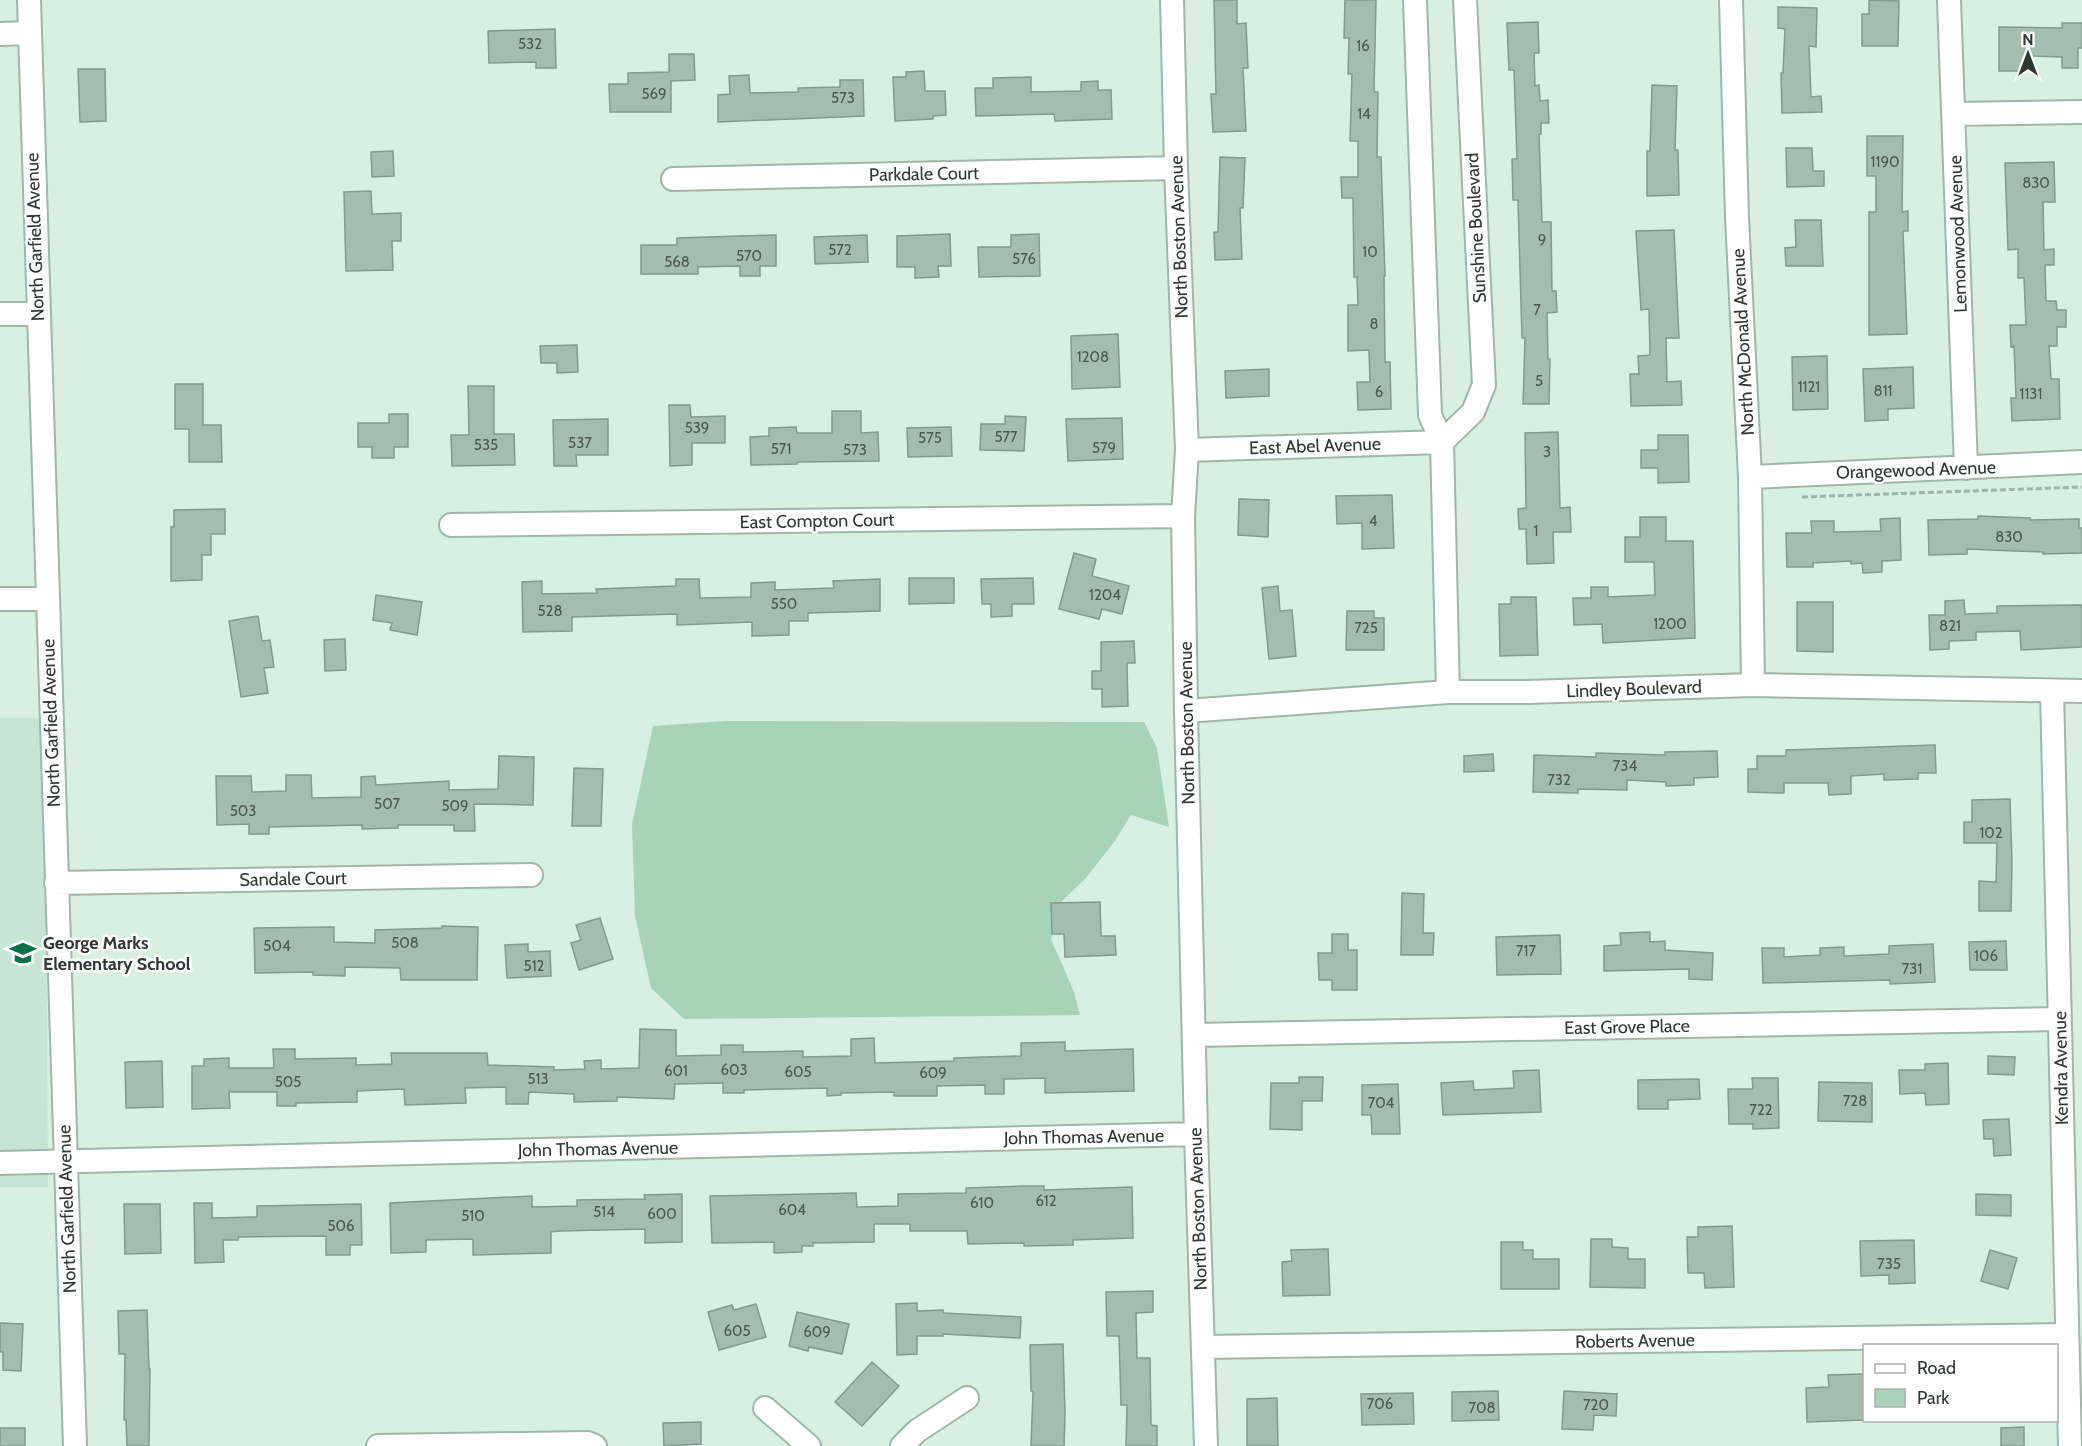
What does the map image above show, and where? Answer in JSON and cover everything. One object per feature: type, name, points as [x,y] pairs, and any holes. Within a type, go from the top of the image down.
[{"type":"street","name":"North Garfield Avenue","points":[[29,0],[75,1446]]},
{"type":"street","name":"North Boston Avenue","points":[[1172,0],[1187,450],[1183,516],[1186,711],[1206,1446]]},
{"type":"street","points":[[1415,0],[1430,415],[1442,442],[1448,692]]},
{"type":"street","name":"Sunshine Boulevard","points":[[1442,442],[1473,412],[1484,385],[1465,0]]},
{"type":"street","name":"North McDonald Avenue","points":[[1731,0],[1737,218],[1750,477],[1753,685]]},
{"type":"street","name":"Lemonwood Avenue","points":[[1949,0],[1966,468]]},
{"type":"street","points":[[0,34],[29,33]]},
{"type":"street","points":[[1953,114],[2082,112]]},
{"type":"street","name":"Parkdale Court","points":[[673,179],[1176,168]]},
{"type":"street","points":[[0,314],[38,314]]},
{"type":"street","name":"East Abel Avenue","points":[[1187,450],[1442,442]]},
{"type":"street","name":"Orangewood Avenue","points":[[1750,477],[2082,462]]},
{"type":"street","name":"East Compton Court","points":[[450,525],[1183,516]]},
{"type":"street","points":[[0,599],[47,599]]},
{"type":"street","name":"Lindley Boulevard","points":[[1186,711],[1448,692],[1527,692],[1753,685],[2082,691]]},
{"type":"street","name":"Kendra Avenue","points":[[2052,691],[2070,1446]]},
{"type":"street","name":"Sandale Court","points":[[56,883],[531,874]]},
{"type":"street","name":"East Grove Place","points":[[1194,1035],[2060,1019]]},
{"type":"street","name":"John Thomas Avenue","points":[[0,1163],[1196,1134]]},
{"type":"street","name":"Roberts Avenue","points":[[1203,1347],[2066,1335]]},
{"type":"street","points":[[902,1446],[917,1431],[967,1398]]},
{"type":"street","points":[[765,1408],[809,1446]]},
{"type":"street","points":[[378,1446],[577,1443],[596,1446]]},
{"type":"path","points":[[1800,497],[2082,487]]},
{"type":"shaded area","name":"George Marks Elementary School","points":[[0,718],[45,718],[48,1187],[0,1187]]},
{"type":"green space","points":[[725,721],[1144,722],[1157,748],[1169,827],[1131,815],[1114,842],[1086,878],[1059,904],[1051,939],[1074,992],[1080,1015],[684,1019],[651,988],[635,916],[632,824],[653,726]]},
{"type":"building","points":[[1214,0],[1237,0],[1237,24],[1246,23],[1248,68],[1243,68],[1246,131],[1213,132],[1211,94],[1216,94]]},
{"type":"building","points":[[1345,0],[1376,0],[1374,92],[1378,92],[1377,157],[1381,157],[1385,362],[1390,362],[1391,409],[1358,410],[1357,382],[1370,382],[1369,350],[1348,351],[1348,305],[1358,305],[1357,277],[1354,277],[1353,198],[1342,198],[1341,177],[1358,177],[1358,141],[1350,141],[1352,74],[1348,74],[1349,38],[1344,38]]},
{"type":"building","points":[[1869,0],[1899,1],[1898,46],[1862,46],[1862,14],[1869,14]]},
{"type":"building","points":[[1778,7],[1817,8],[1816,47],[1809,46],[1811,97],[1821,96],[1822,112],[1782,113],[1781,73],[1783,73],[1785,29],[1778,28]]},
{"type":"building","points":[[1538,22],[1539,53],[1534,53],[1535,86],[1539,85],[1540,101],[1548,100],[1549,123],[1541,123],[1541,134],[1539,134],[1542,222],[1551,222],[1552,291],[1556,291],[1557,312],[1547,313],[1548,359],[1550,359],[1549,404],[1523,404],[1525,338],[1522,338],[1518,200],[1513,200],[1512,159],[1517,159],[1514,70],[1509,70],[1507,23]]},
{"type":"building","points":[[2062,23],[2082,23],[2082,48],[2078,48],[2078,68],[2062,68],[2062,57],[2028,56],[2028,71],[1999,71],[1999,27],[2062,28]]},
{"type":"building","points":[[555,29],[556,68],[536,68],[536,62],[489,63],[488,31]]},
{"type":"building","points":[[669,54],[694,54],[695,80],[671,81],[671,112],[610,112],[609,84],[628,84],[628,73],[669,72]]},
{"type":"building","points":[[78,69],[105,69],[106,121],[80,122]]},
{"type":"building","points":[[924,71],[925,91],[945,91],[946,115],[933,116],[933,119],[895,121],[893,77],[906,77],[906,72]]},
{"type":"building","points":[[749,75],[750,93],[798,92],[798,88],[840,87],[840,80],[863,80],[864,116],[718,122],[718,95],[730,94],[729,76]]},
{"type":"building","points":[[1031,77],[1031,92],[1081,91],[1081,82],[1098,81],[1098,90],[1111,90],[1112,119],[1055,121],[1054,114],[976,116],[975,88],[993,88],[993,78]]},
{"type":"building","points":[[1652,85],[1677,86],[1675,150],[1678,150],[1679,195],[1647,196],[1647,151],[1650,151]]},
{"type":"building","points":[[1867,136],[1903,136],[1902,212],[1908,211],[1908,231],[1903,231],[1907,334],[1869,335],[1869,212],[1876,212],[1876,176],[1867,176]]},
{"type":"building","points":[[1786,148],[1812,148],[1813,171],[1824,171],[1824,186],[1787,187]]},
{"type":"building","points":[[393,151],[394,176],[372,177],[371,152]]},
{"type":"building","points":[[1220,157],[1245,158],[1243,208],[1240,208],[1242,259],[1215,260],[1214,232],[1218,232]]},
{"type":"building","points":[[2054,162],[2055,202],[2043,202],[2044,250],[2054,249],[2054,265],[2045,265],[2046,301],[2056,301],[2057,310],[2066,310],[2066,327],[2057,327],[2057,346],[2049,346],[2051,379],[2059,379],[2060,419],[2012,421],[2011,398],[2016,398],[2014,346],[2011,347],[2010,325],[2026,325],[2024,278],[2018,278],[2018,249],[2008,250],[2005,163]]},
{"type":"building","points":[[371,191],[372,214],[401,213],[401,241],[392,241],[393,270],[346,271],[344,192]]},
{"type":"building","points":[[1795,220],[1821,220],[1823,266],[1786,266],[1785,248],[1796,247]]},
{"type":"building","points":[[1674,230],[1679,338],[1666,338],[1667,382],[1681,381],[1682,405],[1631,406],[1630,374],[1639,374],[1638,356],[1650,355],[1649,309],[1641,310],[1636,231]]},
{"type":"building","points":[[950,234],[951,266],[938,266],[939,277],[915,278],[915,267],[897,267],[897,236]]},
{"type":"building","points":[[1039,234],[1040,276],[979,277],[978,247],[1011,247],[1011,235]]},
{"type":"building","points":[[776,235],[776,266],[760,266],[760,276],[740,276],[740,266],[698,267],[698,274],[641,274],[641,245],[677,245],[677,238]]},
{"type":"building","points":[[867,235],[868,262],[815,264],[814,237]]},
{"type":"building","points":[[1118,334],[1120,387],[1072,389],[1071,336]]},
{"type":"building","points":[[577,345],[578,372],[557,373],[557,363],[541,363],[540,346]]},
{"type":"building","points":[[1827,356],[1828,409],[1793,410],[1792,357]]},
{"type":"building","points":[[1913,367],[1914,408],[1888,409],[1888,420],[1865,421],[1863,369]]},
{"type":"building","points":[[1269,369],[1269,396],[1226,398],[1225,371]]},
{"type":"building","points":[[175,384],[203,384],[203,425],[221,425],[222,462],[189,462],[189,429],[175,429]]},
{"type":"building","points":[[468,386],[494,386],[494,434],[514,434],[515,465],[452,466],[451,435],[469,435]]},
{"type":"building","points":[[669,405],[690,405],[691,417],[725,416],[725,443],[692,443],[692,465],[670,466]]},
{"type":"building","points":[[832,411],[861,411],[861,433],[878,432],[879,461],[751,465],[750,437],[769,436],[769,428],[796,427],[797,433],[832,433]]},
{"type":"building","points":[[389,414],[408,414],[408,447],[394,447],[394,458],[372,458],[372,447],[358,447],[358,423],[389,423]]},
{"type":"building","points":[[1005,416],[1026,417],[1024,451],[980,450],[981,424],[1005,424]]},
{"type":"building","points":[[1122,418],[1123,459],[1068,461],[1066,419]]},
{"type":"building","points":[[608,419],[608,455],[576,455],[577,466],[554,466],[553,420]]},
{"type":"building","points":[[951,427],[952,456],[908,457],[907,428]]},
{"type":"building","points":[[1558,432],[1560,508],[1570,507],[1571,532],[1553,532],[1554,563],[1527,564],[1526,529],[1519,529],[1518,509],[1526,508],[1525,433]]},
{"type":"building","points":[[1658,435],[1688,435],[1689,482],[1658,483],[1658,468],[1641,468],[1641,450],[1658,450]]},
{"type":"building","points":[[1392,495],[1394,548],[1362,549],[1362,523],[1337,524],[1336,496]]},
{"type":"building","points":[[1239,499],[1269,500],[1268,537],[1238,535]]},
{"type":"building","points":[[225,509],[225,534],[211,534],[211,555],[202,555],[202,580],[171,581],[171,527],[174,527],[174,510]]},
{"type":"building","points":[[1978,516],[2030,518],[2030,520],[2079,519],[2079,528],[2082,528],[2082,553],[2043,554],[2043,552],[1967,549],[1967,554],[1929,555],[1928,520],[1978,519]]},
{"type":"building","points":[[1640,517],[1666,517],[1666,541],[1693,541],[1695,638],[1603,643],[1602,624],[1574,625],[1573,598],[1591,598],[1591,587],[1608,587],[1608,597],[1655,595],[1654,562],[1625,562],[1625,537],[1640,537]]},
{"type":"building","points":[[1900,518],[1901,560],[1882,561],[1882,572],[1863,573],[1862,563],[1851,564],[1851,561],[1813,563],[1813,567],[1787,567],[1786,533],[1812,533],[1811,521],[1834,521],[1834,532],[1881,531],[1880,519]]},
{"type":"building","points":[[1074,553],[1096,559],[1092,576],[1129,586],[1122,614],[1102,609],[1099,619],[1059,609]]},
{"type":"building","points":[[909,578],[954,578],[954,603],[909,604]]},
{"type":"building","points":[[1033,578],[1034,604],[1012,604],[1012,616],[991,617],[991,604],[982,604],[981,579]]},
{"type":"building","points":[[676,579],[699,579],[700,598],[751,597],[751,583],[775,582],[775,590],[834,588],[833,581],[880,579],[880,611],[808,613],[808,621],[789,621],[789,635],[752,636],[752,622],[677,625],[677,614],[572,617],[572,631],[523,632],[522,582],[542,581],[542,594],[597,593],[596,589],[676,586]]},
{"type":"building","points":[[1278,586],[1280,611],[1292,610],[1296,656],[1269,659],[1262,588]]},
{"type":"building","points":[[376,595],[422,602],[417,635],[390,630],[392,623],[373,620]]},
{"type":"building","points":[[1511,597],[1536,597],[1538,655],[1500,656],[1499,604],[1511,604]]},
{"type":"building","points":[[1964,600],[1965,614],[1997,613],[1997,606],[2082,605],[2082,647],[2021,650],[2020,631],[1976,632],[1976,640],[1949,641],[1949,649],[1930,650],[1929,615],[1945,615],[1945,601]]},
{"type":"building","points":[[1797,602],[1833,602],[1833,652],[1797,651]]},
{"type":"building","points":[[1347,611],[1374,611],[1374,618],[1384,618],[1384,650],[1346,650]]},
{"type":"building","points":[[258,616],[262,641],[270,640],[274,667],[264,668],[268,693],[241,697],[229,621]]},
{"type":"building","points":[[345,639],[346,670],[325,671],[324,640]]},
{"type":"building","points":[[1134,641],[1135,663],[1127,663],[1128,706],[1102,707],[1102,689],[1092,689],[1092,671],[1101,671],[1101,642]]},
{"type":"building","points":[[1935,745],[1936,773],[1918,773],[1918,779],[1884,780],[1884,774],[1851,776],[1851,794],[1829,795],[1828,783],[1784,783],[1784,793],[1748,792],[1748,769],[1757,769],[1757,756],[1786,756],[1786,750]]},
{"type":"building","points":[[1717,751],[1718,777],[1694,778],[1694,785],[1666,786],[1666,782],[1627,780],[1627,790],[1578,789],[1578,793],[1533,792],[1534,755],[1596,757],[1596,753],[1665,755],[1665,752]]},
{"type":"building","points":[[1493,754],[1494,771],[1464,772],[1464,756]]},
{"type":"building","points":[[499,756],[534,757],[533,805],[474,804],[475,831],[454,831],[454,825],[398,825],[398,828],[362,829],[362,825],[269,827],[269,834],[249,834],[249,824],[217,825],[216,776],[251,776],[252,792],[286,791],[286,775],[311,775],[312,798],[361,797],[361,777],[375,776],[376,785],[449,781],[449,790],[498,789]]},
{"type":"building","points":[[574,768],[603,769],[601,826],[572,826]]},
{"type":"building","points":[[2010,799],[2011,911],[1979,911],[1979,881],[1996,882],[1997,843],[1964,843],[1964,822],[1972,822],[1972,800]]},
{"type":"building","points":[[1402,893],[1424,894],[1423,933],[1434,933],[1433,955],[1401,955]]},
{"type":"building","points":[[1100,902],[1101,936],[1115,936],[1116,955],[1065,957],[1064,934],[1052,934],[1051,903]]},
{"type":"building","points":[[600,918],[613,959],[579,970],[571,943],[581,940],[576,925]]},
{"type":"building","points":[[442,926],[478,927],[477,980],[401,980],[400,968],[345,967],[345,976],[313,975],[313,972],[255,973],[254,928],[334,927],[334,942],[375,943],[375,930],[442,928]]},
{"type":"building","points":[[1650,932],[1650,942],[1665,941],[1665,950],[1713,953],[1712,980],[1689,979],[1689,969],[1604,971],[1604,946],[1621,945],[1620,933]]},
{"type":"building","points":[[1332,934],[1348,934],[1348,950],[1357,950],[1357,990],[1332,990],[1332,980],[1319,980],[1318,953],[1332,953]]},
{"type":"building","points":[[1560,935],[1561,974],[1497,975],[1496,937]]},
{"type":"building","points":[[2006,941],[2007,970],[1970,970],[1969,942]]},
{"type":"building","points":[[528,944],[528,952],[550,951],[551,976],[507,978],[505,945]]},
{"type":"building","points":[[1933,944],[1935,982],[1890,984],[1890,980],[1763,983],[1762,948],[1784,948],[1784,957],[1820,955],[1820,948],[1844,947],[1844,956],[1889,954],[1889,946]]},
{"type":"building","points":[[640,1029],[676,1030],[676,1056],[721,1055],[721,1045],[743,1045],[743,1052],[803,1051],[803,1057],[851,1056],[851,1039],[874,1038],[875,1063],[1021,1056],[1021,1043],[1065,1042],[1065,1051],[1133,1049],[1134,1091],[1045,1093],[1045,1078],[1004,1079],[1004,1094],[985,1094],[985,1085],[937,1086],[937,1096],[894,1096],[894,1092],[841,1093],[841,1095],[827,1096],[827,1088],[744,1090],[744,1093],[723,1093],[723,1083],[675,1084],[674,1099],[617,1097],[617,1101],[574,1102],[574,1094],[529,1092],[528,1104],[506,1104],[506,1087],[465,1088],[466,1103],[405,1105],[404,1089],[357,1091],[357,1102],[296,1103],[296,1106],[277,1106],[277,1092],[229,1092],[230,1108],[192,1109],[192,1066],[204,1066],[204,1059],[229,1058],[229,1068],[274,1068],[273,1049],[295,1049],[295,1059],[356,1058],[356,1065],[392,1064],[391,1053],[487,1053],[488,1065],[554,1067],[554,1070],[585,1069],[584,1061],[601,1060],[601,1069],[639,1068]]},
{"type":"building","points":[[1988,1056],[2015,1057],[2014,1075],[1988,1074]]},
{"type":"building","points":[[162,1061],[163,1107],[126,1108],[125,1062]]},
{"type":"building","points":[[1948,1063],[1949,1104],[1926,1105],[1925,1093],[1900,1094],[1899,1070],[1925,1070],[1925,1064]]},
{"type":"building","points":[[1539,1070],[1541,1112],[1443,1115],[1441,1083],[1473,1081],[1474,1090],[1514,1088],[1513,1071]]},
{"type":"building","points":[[1299,1077],[1323,1077],[1322,1101],[1302,1101],[1302,1130],[1270,1129],[1271,1083],[1299,1083]]},
{"type":"building","points":[[1752,1078],[1778,1078],[1779,1128],[1753,1129],[1753,1124],[1729,1124],[1728,1089],[1753,1089]]},
{"type":"building","points":[[1699,1079],[1700,1099],[1668,1100],[1668,1109],[1638,1109],[1638,1080]]},
{"type":"building","points":[[1819,1082],[1872,1083],[1872,1122],[1818,1121]]},
{"type":"building","points":[[1398,1084],[1400,1134],[1372,1134],[1371,1115],[1362,1115],[1362,1085]]},
{"type":"building","points":[[2009,1119],[2011,1155],[1994,1156],[1993,1139],[1984,1139],[1983,1120]]},
{"type":"building","points":[[1044,1186],[1044,1190],[1132,1187],[1133,1238],[1073,1240],[1073,1245],[968,1244],[967,1231],[910,1231],[910,1224],[874,1224],[874,1242],[813,1243],[813,1246],[802,1246],[802,1252],[774,1253],[774,1242],[712,1243],[710,1196],[856,1193],[857,1207],[898,1206],[898,1194],[966,1193],[966,1188]]},
{"type":"building","points":[[682,1194],[682,1242],[645,1243],[645,1229],[560,1231],[551,1232],[551,1253],[473,1255],[473,1239],[426,1240],[426,1252],[391,1253],[390,1203],[532,1196],[532,1207],[577,1206],[577,1200],[645,1199],[644,1195]]},
{"type":"building","points":[[1976,1194],[2011,1195],[2011,1216],[1976,1215]]},
{"type":"building","points":[[194,1203],[212,1203],[212,1218],[257,1217],[257,1206],[361,1204],[362,1245],[350,1245],[350,1255],[326,1255],[326,1236],[238,1237],[238,1240],[223,1240],[224,1262],[195,1263]]},
{"type":"building","points":[[124,1204],[160,1204],[161,1253],[125,1254]]},
{"type":"building","points":[[1732,1226],[1734,1287],[1705,1288],[1704,1273],[1688,1273],[1687,1237],[1698,1237],[1698,1227]]},
{"type":"building","points":[[1591,1239],[1612,1239],[1612,1247],[1628,1248],[1628,1259],[1645,1259],[1645,1288],[1590,1287]]},
{"type":"building","points":[[1914,1240],[1915,1283],[1889,1284],[1889,1275],[1861,1276],[1860,1241]]},
{"type":"building","points":[[1501,1242],[1523,1242],[1523,1250],[1533,1250],[1533,1259],[1559,1259],[1559,1289],[1501,1289]]},
{"type":"building","points":[[1328,1249],[1330,1295],[1283,1296],[1282,1262],[1292,1261],[1291,1250]]},
{"type":"building","points":[[1990,1250],[2017,1258],[2008,1289],[1981,1281]]},
{"type":"building","points":[[1153,1291],[1153,1312],[1136,1313],[1137,1358],[1150,1358],[1151,1425],[1157,1426],[1157,1446],[1126,1446],[1127,1405],[1121,1405],[1119,1336],[1107,1336],[1106,1292]]},
{"type":"building","points":[[917,1303],[917,1311],[943,1310],[943,1313],[1021,1317],[1020,1338],[943,1334],[943,1336],[917,1336],[917,1354],[897,1355],[896,1304]]},
{"type":"building","points":[[756,1304],[766,1337],[719,1350],[708,1312],[732,1305],[734,1310]]},
{"type":"building","points":[[147,1310],[150,1369],[149,1446],[127,1446],[126,1420],[124,1420],[125,1354],[119,1354],[118,1311]]},
{"type":"building","points":[[797,1312],[849,1324],[842,1354],[809,1347],[808,1351],[789,1346]]},
{"type":"building","points":[[0,1323],[23,1324],[21,1371],[3,1370],[3,1352],[0,1352]]},
{"type":"building","points":[[1063,1344],[1064,1446],[1031,1446],[1033,1391],[1031,1391],[1030,1345]]},
{"type":"building","points":[[872,1362],[899,1386],[862,1426],[835,1402]]},
{"type":"building","points":[[1863,1374],[1863,1420],[1807,1422],[1806,1388],[1829,1387],[1828,1375]]},
{"type":"building","points":[[1498,1391],[1499,1420],[1452,1421],[1452,1392]]},
{"type":"building","points":[[1564,1391],[1617,1394],[1616,1416],[1594,1415],[1593,1430],[1562,1429]]},
{"type":"building","points":[[1413,1393],[1414,1424],[1362,1425],[1361,1394]]},
{"type":"building","points":[[1277,1398],[1278,1446],[1247,1446],[1247,1399]]},
{"type":"building","points":[[701,1422],[701,1444],[664,1446],[663,1423]]},
{"type":"building","points":[[2024,1427],[2024,1446],[2001,1446],[2001,1428]]},
{"type":"building","points":[[0,1428],[25,1428],[25,1446],[0,1446]]},
{"type":"place","name":"George Marks Elementary School","points":[[23,953]]}]
